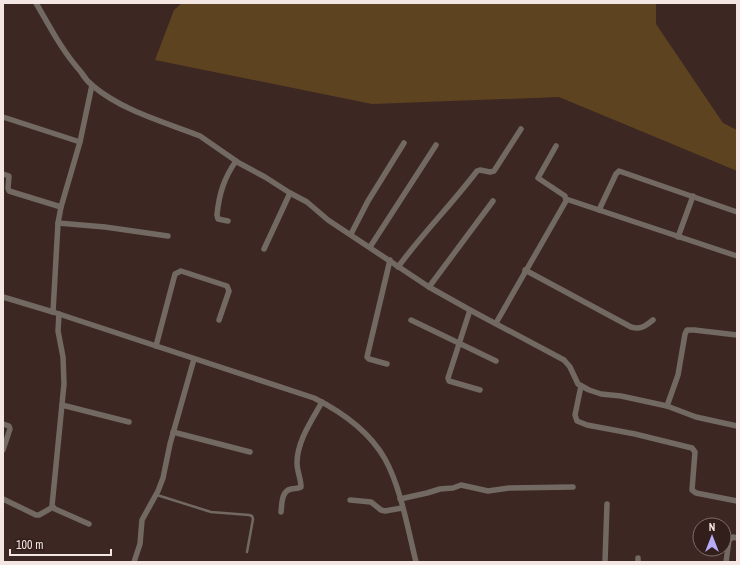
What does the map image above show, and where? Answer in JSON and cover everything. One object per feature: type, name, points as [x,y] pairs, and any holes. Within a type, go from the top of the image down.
[{"type":"street","points":[[36,3],[64,51],[92,85],[132,110],[200,136],[236,161],[307,202],[328,220],[390,260],[398,267],[470,310],[564,360],[570,367],[578,384],[581,386],[601,394],[621,396],[667,406],[696,417],[737,426]]},
{"type":"street","points":[[53,507],[52,503],[64,371],[56,313],[58,222],[80,142],[92,85]]},
{"type":"street","points":[[3,117],[80,142]]},
{"type":"street","points":[[398,267],[416,243],[461,192],[477,171],[494,171],[520,129]]},
{"type":"street","points":[[351,234],[368,200],[404,143]]},
{"type":"street","points":[[370,247],[436,145]]},
{"type":"street","points":[[556,146],[538,178],[565,196],[566,199],[737,256]]},
{"type":"street","points":[[228,221],[218,219],[216,215],[224,180],[236,161]]},
{"type":"street","points":[[599,210],[616,174],[619,171],[737,212]]},
{"type":"street","points":[[3,174],[9,176],[9,191],[61,207]]},
{"type":"street","points":[[264,250],[290,193]]},
{"type":"street","points":[[678,237],[693,196]]},
{"type":"street","points":[[496,323],[566,199]]},
{"type":"street","points":[[429,286],[492,201]]},
{"type":"street","points":[[58,222],[168,236]]},
{"type":"street","points":[[387,364],[369,359],[367,357],[390,260]]},
{"type":"street","points":[[525,270],[631,327],[642,328],[653,320]]},
{"type":"street","points":[[156,346],[176,272],[181,271],[226,285],[228,287],[229,291],[219,320]]},
{"type":"street","points":[[3,297],[314,398],[332,407],[350,420],[373,442],[385,460],[400,499],[416,562]]},
{"type":"street","points":[[470,310],[447,376],[448,380],[480,390]]},
{"type":"street","points":[[411,320],[496,361]]},
{"type":"street","points":[[667,406],[678,375],[687,330],[737,335]]},
{"type":"street","points":[[134,562],[140,544],[142,520],[156,495],[163,478],[173,432],[194,359]]},
{"type":"street","points":[[581,386],[575,415],[577,421],[596,427],[635,434],[692,448],[695,452],[692,488],[694,492],[737,501]]},
{"type":"street","points":[[281,512],[282,501],[285,493],[289,490],[301,487],[297,463],[299,450],[305,434],[322,402]]},
{"type":"street","points":[[62,405],[129,422]]},
{"type":"street","points":[[3,424],[9,426],[10,429],[3,450]]},
{"type":"street","points":[[173,432],[250,452]]},
{"type":"street","points":[[400,499],[462,485],[488,491],[509,488],[573,487]]},
{"type":"street","points":[[3,499],[36,515],[39,515],[53,507]]},
{"type":"street","points":[[350,500],[372,502],[384,510],[402,508]]},
{"type":"street","points":[[605,562],[607,504]]},
{"type":"street","points":[[53,507],[89,524]]},
{"type":"street","points":[[726,562],[729,540],[733,537],[737,538]]},
{"type":"lane","points":[[156,495],[211,512],[252,516],[253,519],[247,552]]},
{"type":"shaded area","points":[[182,3],[656,3],[656,24],[723,123],[737,130],[737,171],[559,97],[372,104],[155,60],[174,10]]}]
